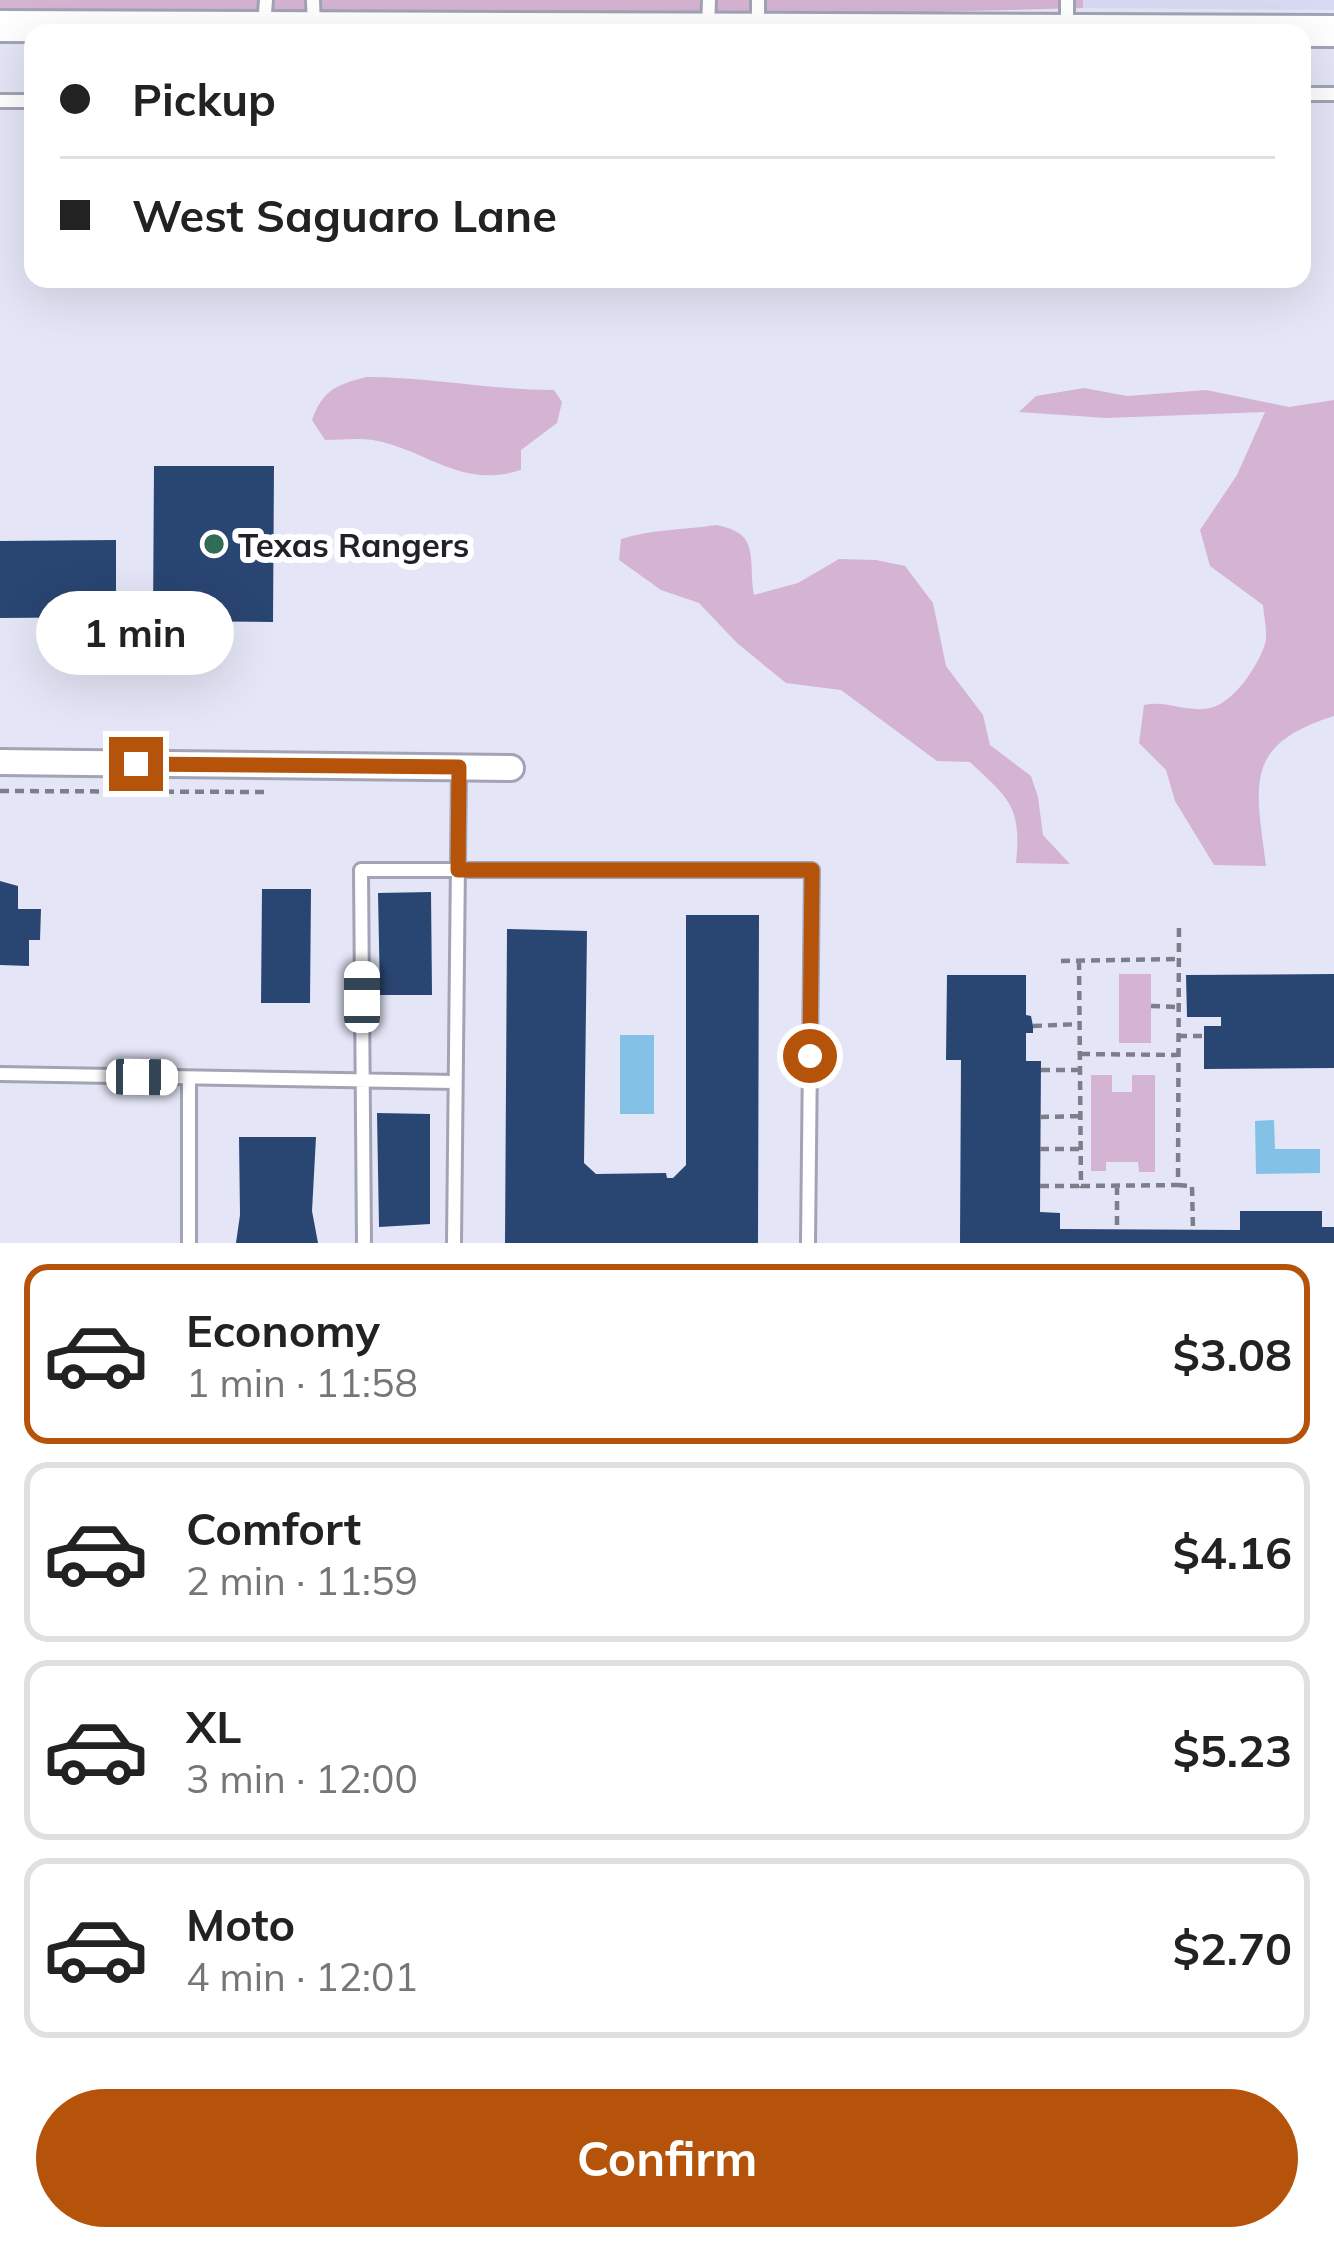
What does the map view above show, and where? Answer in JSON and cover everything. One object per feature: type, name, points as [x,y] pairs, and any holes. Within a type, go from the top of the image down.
[{"type":"street","points":[[83,24],[709,14],[1147,24]]},
{"type":"street","points":[[0,762],[511,768]]},
{"type":"lane","points":[[454,1243],[459,767]]},
{"type":"lane","points":[[364,1243],[362,870],[812,870],[808,1243]]},
{"type":"lane","points":[[0,1074],[455,1082]]},
{"type":"lane","points":[[189,1078],[189,1243]]},
{"type":"path","points":[[1178,1185],[1179,923]]},
{"type":"path","points":[[1061,961],[1179,959]]},
{"type":"path","points":[[1079,961],[1082,1186]]},
{"type":"path","points":[[1151,1006],[1178,1006]]},
{"type":"path","points":[[1033,1026],[1081,1024]]},
{"type":"path","points":[[1178,1036],[1204,1036]]},
{"type":"path","points":[[1081,1054],[1178,1055]]},
{"type":"path","points":[[1041,1070],[1081,1070]]},
{"type":"path","points":[[1040,1117],[1082,1116]]},
{"type":"path","points":[[1040,1149],[1082,1149]]},
{"type":"path","points":[[1040,1186],[1192,1186],[1192,1230]]},
{"type":"path","points":[[1117,1186],[1117,1229]]},
{"type":"shaded area","points":[[0,0],[1083,0],[1083,8],[669,19],[0,12]]},
{"type":"shaded area","points":[[1083,0],[1334,0],[1334,10],[1083,8]]},
{"type":"shaded area","points":[[366,377],[554,390],[562,402],[557,423],[521,450],[521,470],[480,475],[373,440],[325,440],[312,420],[321,402],[339,386]]},
{"type":"shaded area","points":[[1084,388],[1127,396],[1206,390],[1289,407],[1334,400],[1334,716],[1304,727],[1269,755],[1259,791],[1266,866],[1214,865],[1175,801],[1166,770],[1139,743],[1144,705],[1202,709],[1219,705],[1244,682],[1265,644],[1263,605],[1210,566],[1200,530],[1237,475],[1265,412],[1106,418],[1019,412],[1036,396]]},
{"type":"shaded area","points":[[716,525],[746,541],[754,595],[798,583],[839,559],[905,566],[933,603],[946,666],[983,715],[990,745],[1031,776],[1043,835],[1070,864],[1016,863],[1017,828],[1010,805],[970,762],[937,761],[841,690],[786,683],[737,643],[699,603],[661,590],[619,560],[621,539]]},
{"type":"shaded area","points":[[1119,974],[1151,974],[1151,1043],[1119,1043]]},
{"type":"shaded area","points":[[1091,1075],[1112,1075],[1112,1092],[1132,1092],[1132,1075],[1155,1075],[1155,1172],[1139,1172],[1138,1162],[1106,1162],[1106,1171],[1091,1171]]},
{"type":"water","points":[[620,1035],[654,1035],[654,1114],[620,1114]]},
{"type":"water","points":[[1274,1120],[1275,1149],[1320,1149],[1320,1173],[1256,1174],[1255,1121]]},
{"type":"building","name":"Texas Rangers","points":[[154,466],[274,466],[273,622],[153,621]]},
{"type":"building","points":[[116,540],[116,617],[0,618],[0,541]]},
{"type":"building","points":[[0,881],[18,886],[18,909],[41,909],[40,940],[29,940],[29,966],[0,965]]},
{"type":"building","points":[[262,889],[311,889],[310,1003],[261,1003]]},
{"type":"building","points":[[431,892],[432,995],[380,995],[378,893]]},
{"type":"building","points":[[686,915],[759,915],[758,1243],[505,1243],[507,929],[587,931],[584,1163],[596,1174],[666,1173],[673,1178],[686,1165]]},
{"type":"building","points":[[1334,974],[1334,1068],[1204,1069],[1204,1026],[1221,1026],[1221,1017],[1187,1017],[1186,975]]},
{"type":"building","points":[[947,975],[1026,975],[1026,1015],[1031,1016],[1033,1033],[1026,1033],[1026,1061],[1041,1061],[1040,1212],[1060,1213],[1060,1229],[1240,1230],[1240,1211],[1322,1211],[1322,1227],[1334,1227],[1334,1243],[960,1243],[961,1060],[946,1060]]},
{"type":"building","points":[[377,1113],[430,1114],[430,1224],[379,1227]]},
{"type":"building","points":[[239,1137],[316,1137],[312,1211],[318,1243],[236,1243]]},
{"type":"place","name":"Texas Rangers","points":[[214,544]]},
{"type":"route","points":[[136,764],[459,767],[458,870],[812,870],[810,1056]]}]
